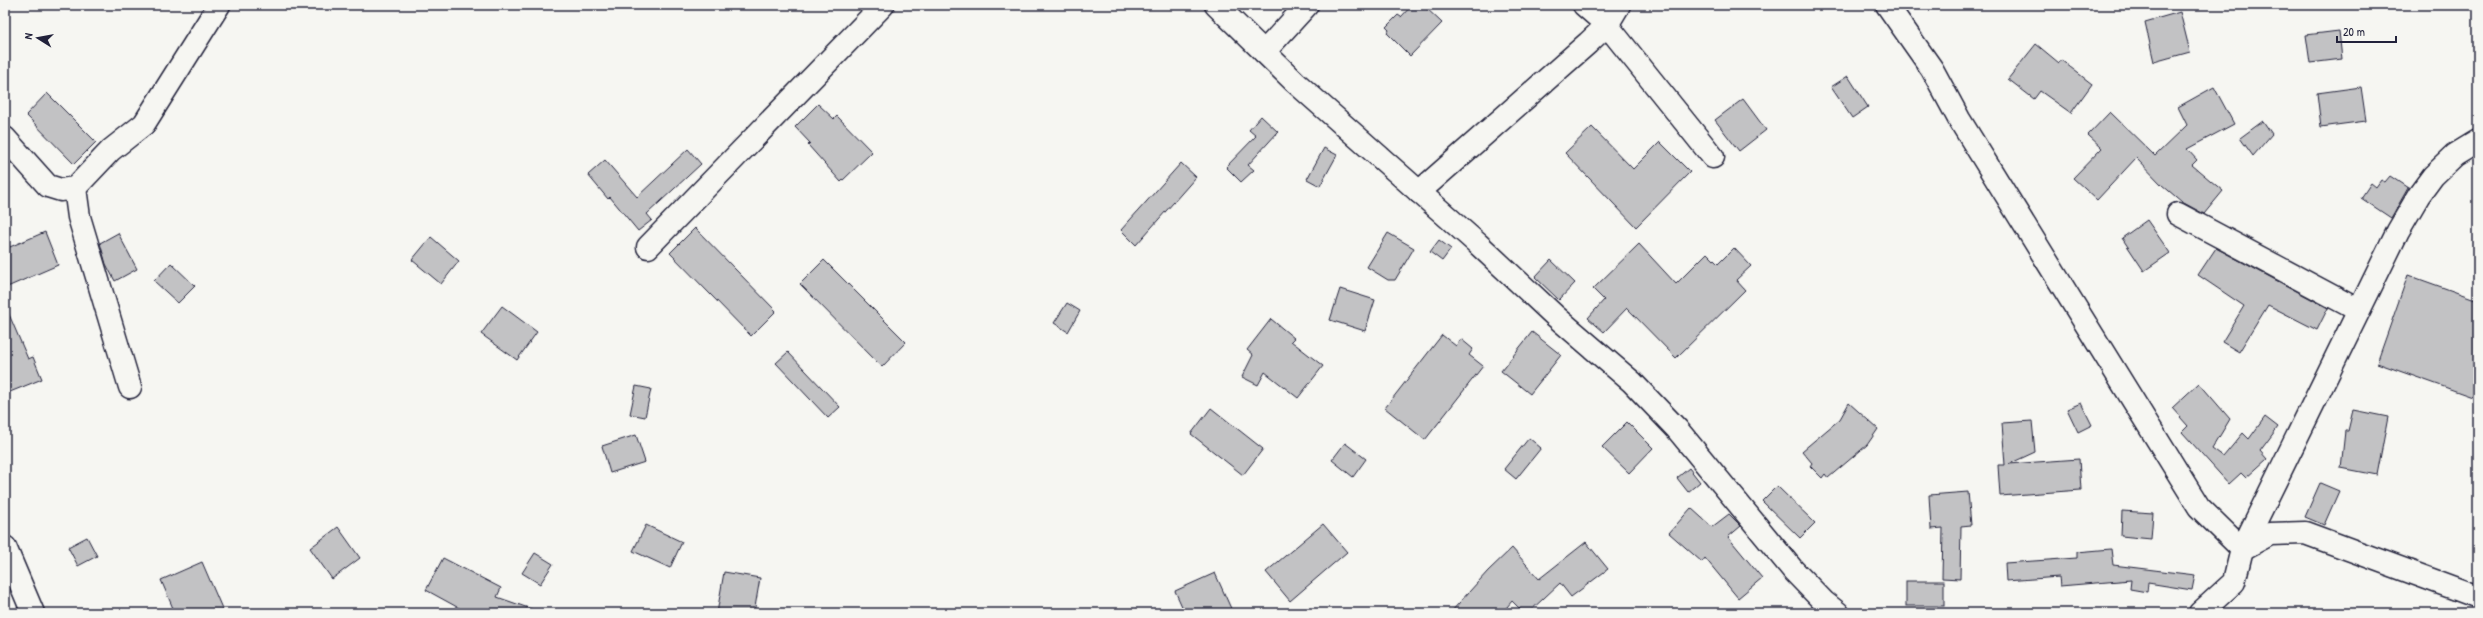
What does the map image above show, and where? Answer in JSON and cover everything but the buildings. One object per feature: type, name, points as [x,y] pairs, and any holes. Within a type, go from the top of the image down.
[{"type":"street","points":[[5,138],[48,186],[61,190],[76,188],[111,150],[144,124],[219,5]]},
{"type":"street","points":[[648,247],[883,5]]},
{"type":"street","points":[[1216,5],[1264,52],[1554,315],[1632,382],[1676,429],[1794,570],[1824,602],[1838,613]]},
{"type":"street","points":[[1264,52],[1307,5]]},
{"type":"street","points":[[1584,5],[1606,25],[1713,157]]},
{"type":"street","points":[[1419,192],[1606,25],[1619,5]]},
{"type":"street","points":[[1887,5],[1932,69],[1959,119],[2200,507],[2242,549]]},
{"type":"street","points":[[2200,613],[2234,582],[2242,549],[2358,310],[2419,195],[2433,176],[2455,155],[2478,141]]},
{"type":"street","points":[[76,188],[79,217],[130,387]]},
{"type":"street","points":[[2178,214],[2358,310]]},
{"type":"street","points":[[2242,549],[2270,534],[2305,533],[2478,597]]},
{"type":"street","points":[[5,547],[33,613]]}]
